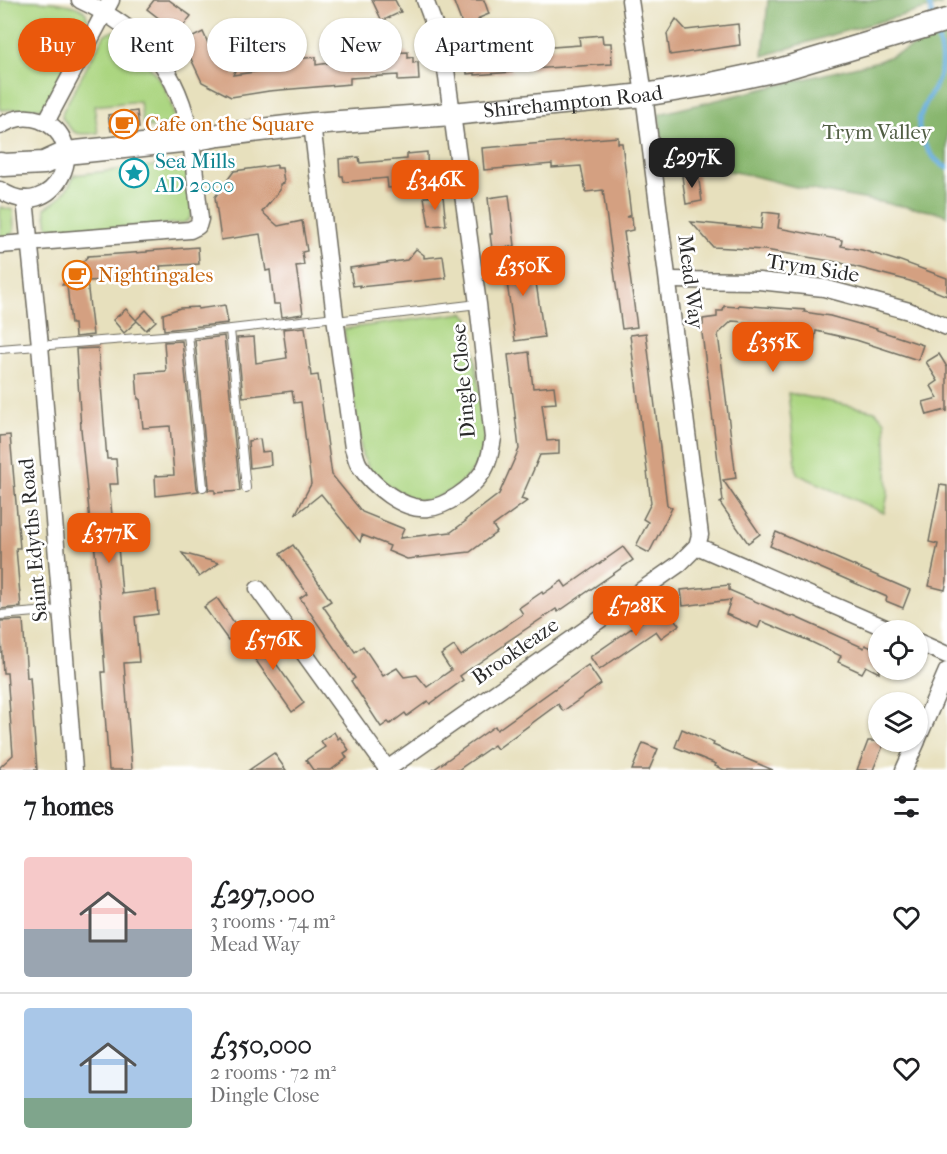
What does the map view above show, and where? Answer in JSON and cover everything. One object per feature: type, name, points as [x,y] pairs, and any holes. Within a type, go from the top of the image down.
[{"type":"main road","name":"Shirehampton Road","points":[[0,152],[42,148],[66,153],[312,124],[452,114],[644,95],[783,69],[947,20]]},
{"type":"main road","name":"Shirehampton Road","points":[[0,164],[44,163],[66,153]]},
{"type":"street","points":[[0,245],[190,230],[198,226],[200,219],[189,128],[178,92],[163,63],[108,6],[80,0]]},
{"type":"street","name":"Dingle Close","points":[[312,124],[353,448],[358,463],[373,483],[391,497],[407,505],[428,508],[447,502],[466,490],[482,473],[490,456],[493,438],[478,304],[446,70],[435,27],[425,0]]},
{"type":"street","name":"Mead Way","points":[[630,0],[700,535],[697,546]]},
{"type":"street","points":[[46,122],[108,6]]},
{"type":"street","points":[[0,126],[9,120],[21,117],[46,122],[56,130],[63,141],[66,153],[65,167],[60,180],[51,190],[39,197],[25,199],[13,197],[0,190]]},
{"type":"street","name":"Saint Edyths Road","points":[[25,199],[40,345],[74,770]]},
{"type":"street","name":"Trym Side","points":[[668,280],[759,281],[824,288],[909,311],[947,327]]},
{"type":"street","points":[[697,546],[868,620]]},
{"type":"street","name":"Brookleaze","points":[[387,770],[679,564],[697,546]]},
{"type":"street","points":[[258,589],[387,770]]},
{"type":"street","points":[[928,646],[947,655]]},
{"type":"street","points":[[928,715],[947,671]]},
{"type":"street","points":[[904,770],[912,752]]},
{"type":"lane","points":[[0,349],[188,334],[478,304]]},
{"type":"lane","points":[[230,330],[246,488]]},
{"type":"lane","points":[[188,334],[203,487]]},
{"type":"lane","points":[[0,615],[62,610]]},
{"type":"green space","points":[[0,0],[58,3],[79,8],[85,12],[87,18],[18,18],[18,72],[64,72],[43,108],[0,110]]},
{"type":"green space","points":[[768,0],[940,0],[941,5],[763,56]]},
{"type":"green space","points":[[108,33],[108,72],[154,72],[164,86],[172,107],[175,120],[173,123],[151,128],[148,124],[143,125],[140,101],[94,106],[98,133],[76,133],[70,128],[62,117],[63,111],[84,72],[96,72],[96,50],[105,34]]},
{"type":"green space","name":"Trym Valley","points":[[947,35],[947,216],[664,159],[659,114],[879,61],[936,37]]},
{"type":"green space","points":[[186,162],[192,212],[189,220],[183,223],[49,233],[45,208],[55,202],[69,186],[74,175]]},
{"type":"green space","points":[[0,207],[13,210],[14,232],[8,236],[0,237]]},
{"type":"green space","points":[[463,313],[469,318],[485,430],[483,450],[474,469],[457,487],[425,501],[412,499],[374,477],[362,455],[344,329]]},
{"type":"green space","points":[[788,393],[875,411],[885,421],[888,494],[884,513],[797,474]]},
{"type":"building","points":[[154,0],[169,0],[191,16],[189,18],[159,18],[147,9]]},
{"type":"building","points":[[372,0],[395,0],[401,12],[388,18],[381,18]]},
{"type":"building","points":[[453,0],[484,0],[489,14],[479,18],[460,18]]},
{"type":"building","points":[[676,19],[686,30],[738,24],[740,45],[670,55],[667,34]]},
{"type":"building","points":[[203,32],[207,41],[207,72],[234,72],[233,75],[254,72],[307,72],[307,58],[316,57],[319,72],[402,72],[402,52],[408,52],[408,58],[413,57],[414,72],[419,72],[419,80],[398,81],[398,75],[350,78],[350,84],[269,91],[231,97],[202,82],[195,67],[195,36]]},
{"type":"building","points":[[602,35],[603,43],[611,43],[612,64],[555,67],[555,47],[580,45],[579,37]]},
{"type":"building","points":[[467,72],[512,72],[475,75],[475,73],[467,74]]},
{"type":"building","name":"Cafe on the Square","points":[[137,111],[139,128],[111,131],[108,115]]},
{"type":"building","points":[[618,137],[618,143],[622,143],[631,215],[626,217],[632,217],[633,230],[624,232],[637,327],[622,329],[603,190],[586,192],[581,166],[552,168],[552,164],[484,170],[482,148]]},
{"type":"building","points":[[427,152],[428,185],[388,188],[387,178],[344,182],[343,176],[340,176],[339,159],[359,157],[360,163],[407,159],[407,154]]},
{"type":"building","points":[[277,165],[277,168],[282,168],[284,183],[280,184],[280,190],[262,212],[278,226],[302,221],[307,251],[302,252],[304,265],[296,266],[303,314],[282,317],[280,304],[274,304],[270,270],[266,271],[260,234],[221,240],[215,197],[234,171]]},
{"type":"building","points":[[698,174],[702,201],[686,204],[682,176]]},
{"type":"building","points":[[509,195],[515,246],[492,249],[488,198]]},
{"type":"building","points":[[443,196],[446,225],[429,226],[424,197]]},
{"type":"building","points":[[763,212],[780,214],[778,228],[842,240],[841,246],[898,260],[947,278],[947,296],[910,281],[837,262],[765,250],[713,247],[691,222],[761,229]]},
{"type":"building","points":[[198,247],[199,264],[160,266],[161,272],[133,274],[133,279],[87,281],[93,335],[75,337],[74,324],[71,324],[67,285],[62,285],[88,256]]},
{"type":"building","points":[[416,249],[424,255],[424,258],[443,256],[446,278],[353,286],[350,268],[407,260]]},
{"type":"building","points":[[524,250],[527,270],[534,269],[544,337],[515,341],[503,253]]},
{"type":"building","points":[[225,305],[228,323],[164,330],[163,314],[180,308],[198,307],[198,309]]},
{"type":"building","points":[[739,305],[805,310],[804,312],[830,316],[877,329],[923,345],[918,360],[856,340],[816,331],[814,342],[774,336],[774,332],[757,331],[758,323],[732,321],[718,334],[736,478],[723,480],[760,534],[748,543],[720,503],[723,501],[701,325],[703,325],[703,319],[717,317],[717,311],[723,311],[724,306],[738,307]]},
{"type":"building","points":[[126,309],[136,320],[146,310],[156,321],[146,330],[137,321],[124,333],[113,320]]},
{"type":"building","points":[[305,327],[311,376],[318,375],[332,475],[362,512],[404,529],[400,538],[451,532],[499,494],[519,449],[508,355],[529,352],[533,388],[554,386],[556,403],[542,404],[547,441],[559,440],[559,454],[540,455],[521,499],[527,501],[493,526],[497,532],[470,552],[407,559],[388,551],[390,546],[362,535],[360,542],[321,494],[295,515],[311,484],[301,402],[294,403],[292,391],[243,397],[237,338],[254,337],[256,363],[287,358],[283,329]]},
{"type":"building","points":[[646,333],[667,505],[672,508],[649,553],[636,546],[648,522],[643,519],[651,503],[630,335]]},
{"type":"building","points":[[224,336],[240,491],[215,493],[215,490],[208,490],[195,340]]},
{"type":"building","points":[[182,341],[199,491],[156,496],[155,476],[174,475],[170,426],[143,428],[136,373],[166,371],[164,342]]},
{"type":"building","points":[[98,348],[107,459],[116,459],[118,484],[109,484],[122,594],[156,590],[158,614],[135,617],[139,662],[124,663],[132,770],[109,770],[100,601],[81,429],[76,349]]},
{"type":"building","points":[[939,354],[947,367],[947,412],[946,410],[927,415],[923,402],[938,398],[931,386],[938,381],[926,362]]},
{"type":"building","points":[[10,435],[20,548],[16,548],[21,607],[0,609],[0,436]]},
{"type":"building","points":[[260,439],[262,452],[270,451],[271,465],[250,468],[248,441]]},
{"type":"building","points":[[940,485],[947,486],[947,580],[945,590],[929,586],[938,544],[929,542]]},
{"type":"building","points":[[776,532],[910,590],[903,608],[886,601],[887,597],[770,546]]},
{"type":"building","points":[[293,545],[331,601],[323,606],[355,652],[363,646],[383,676],[397,668],[404,677],[417,675],[427,687],[451,670],[441,655],[454,646],[461,656],[523,614],[519,608],[542,592],[543,594],[562,581],[566,587],[623,547],[633,560],[558,612],[556,609],[505,643],[460,676],[463,680],[430,704],[428,701],[407,716],[405,713],[390,724],[388,722],[381,727],[351,681],[355,678],[300,598],[307,593],[280,554]]},
{"type":"building","points":[[182,553],[219,563],[199,577]]},
{"type":"building","points":[[729,585],[729,590],[864,648],[865,645],[868,646],[868,667],[866,666],[862,673],[838,662],[841,656],[807,640],[761,621],[758,628],[726,614],[731,600],[683,606],[681,590]]},
{"type":"building","points":[[217,598],[240,631],[228,640],[204,607]]},
{"type":"building","points":[[664,606],[679,625],[661,638],[656,631],[599,670],[590,657]]},
{"type":"building","points":[[23,620],[37,770],[0,770],[0,767],[13,755],[7,673],[3,673],[0,621]]},
{"type":"building","points":[[253,631],[304,703],[292,712],[241,639]]},
{"type":"building","points":[[588,665],[601,684],[563,711],[558,704],[497,749],[494,745],[458,770],[433,770],[495,726],[497,730]]},
{"type":"building","points":[[682,729],[714,743],[713,745],[773,770],[724,770],[715,766],[716,764],[675,747]]},
{"type":"building","points":[[334,732],[349,750],[344,753],[347,758],[331,770],[313,770],[306,760],[325,747],[321,741]]},
{"type":"building","points":[[868,741],[868,752],[880,752],[873,770],[857,770]]},
{"type":"building","points":[[643,743],[658,749],[649,770],[632,770]]},
{"type":"building","points":[[274,753],[286,770],[249,770]]},
{"type":"waterway","points":[[928,0],[933,19]]},
{"type":"waterway","points":[[935,28],[941,51],[941,68],[936,85],[922,111],[919,124],[922,139],[930,153],[947,168]]},
{"type":"place","name":"Cafe on the Square","points":[[124,124]]},
{"type":"place","name":"Sea Mills AD 2000","points":[[134,173]]},
{"type":"place","name":"Nightingales","points":[[77,275]]}]
